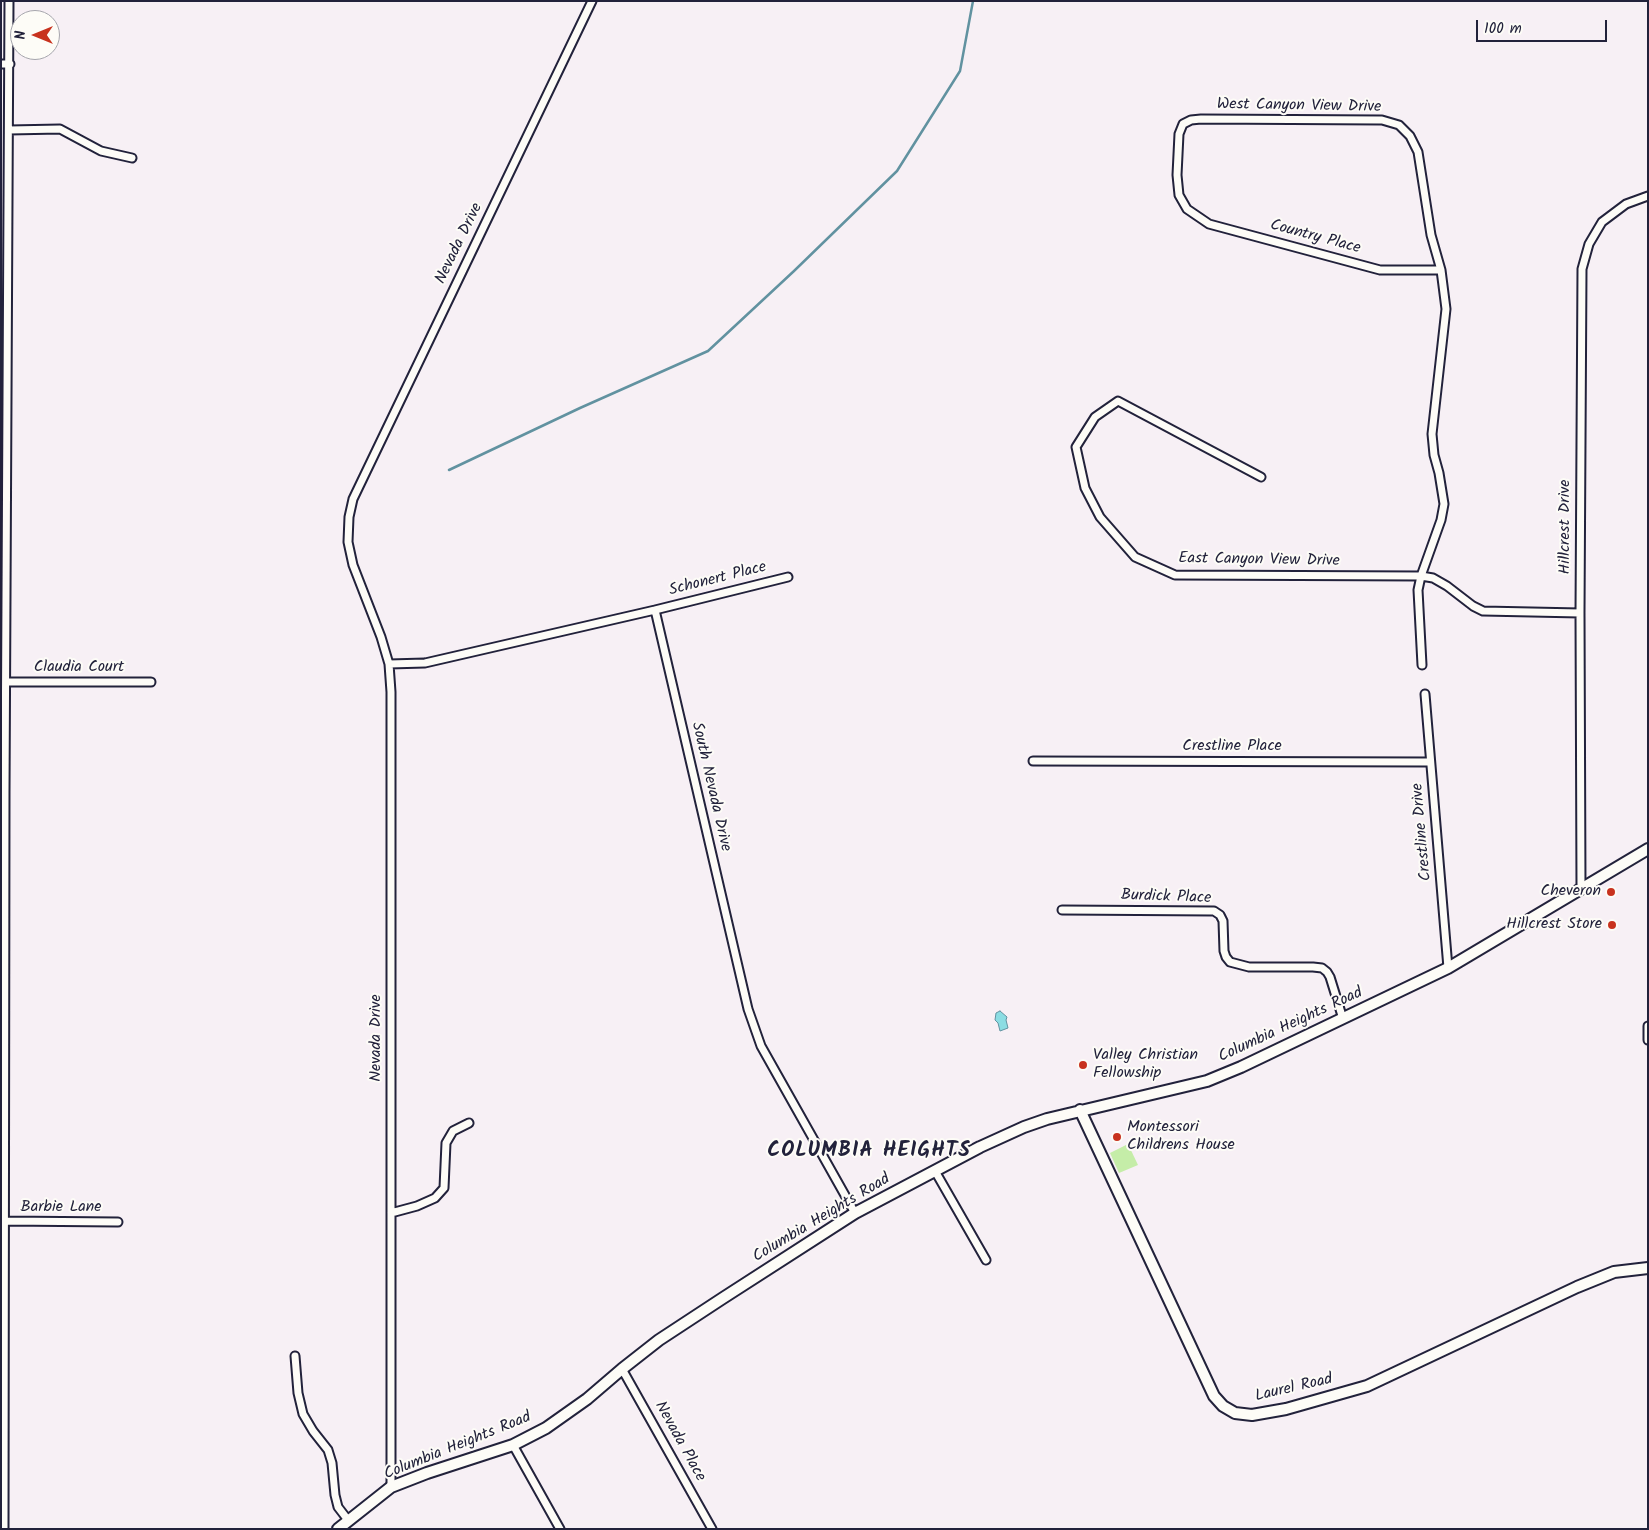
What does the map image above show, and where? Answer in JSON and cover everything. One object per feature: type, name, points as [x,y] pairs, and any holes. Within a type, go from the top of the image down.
[{"type":"street","points":[[4,1529],[3,791],[6,682],[5,368],[10,130],[9,1]]},
{"type":"street","name":"Nevada Drive","points":[[391,1487],[391,692],[389,664],[381,637],[353,565],[348,542],[349,517],[353,499],[592,1]]},
{"type":"street","points":[[1,64],[10,64]]},
{"type":"street","name":"West Canyon View Drive","points":[[1187,209],[1180,195],[1177,175],[1179,134],[1183,124],[1191,120],[1382,120],[1399,126],[1410,136],[1418,152],[1431,235],[1441,270],[1446,309],[1432,434],[1434,455],[1444,504],[1441,520],[1421,576]]},
{"type":"street","points":[[10,130],[60,129],[101,151],[132,158]]},
{"type":"street","name":"Hillcrest Drive","points":[[1581,889],[1582,269],[1589,244],[1602,222],[1626,204],[1648,196]]},
{"type":"street","name":"Country Place","points":[[1187,209],[1209,224],[1380,270],[1441,270]]},
{"type":"street","name":"East Canyon View Drive","points":[[1261,477],[1118,401],[1095,417],[1076,447],[1085,488],[1100,517],[1135,558],[1175,575],[1421,576],[1433,578],[1448,586],[1473,606],[1484,611],[1580,613]]},
{"type":"street","points":[[1421,576],[1418,602],[1422,665]]},
{"type":"street","name":"Schonert Place","points":[[655,610],[788,577]]},
{"type":"street","points":[[389,664],[425,663],[655,610]]},
{"type":"street","name":"South Nevada Drive","points":[[655,610],[748,1009],[761,1046],[855,1213]]},
{"type":"street","name":"Claudia Court","points":[[6,682],[151,682]]},
{"type":"street","name":"Crestline Drive","points":[[1425,694],[1448,968]]},
{"type":"street","name":"Crestline Place","points":[[1034,760],[1430,762]]},
{"type":"street","name":"Columbia Heights Road","points":[[338,1529],[391,1487],[427,1473],[513,1445],[546,1428],[587,1399],[622,1368],[659,1340],[726,1295],[855,1213],[980,1147],[1024,1127],[1080,1110],[1207,1081],[1241,1067],[1448,968],[1648,849]]},
{"type":"street","name":"Burdick Place","points":[[1062,910],[1214,911],[1220,915],[1223,921],[1224,951],[1230,962],[1249,967],[1322,968],[1330,977],[1343,1019]]},
{"type":"street","points":[[1648,1026],[1648,1040]]},
{"type":"street","name":"Laurel Road","points":[[1080,1110],[1214,1396],[1235,1413],[1252,1414],[1286,1409],[1367,1386],[1577,1287],[1614,1272],[1648,1268]]},
{"type":"street","points":[[391,1213],[418,1206],[434,1198],[444,1188],[446,1144],[453,1131],[469,1123]]},
{"type":"street","points":[[935,1171],[986,1260]]},
{"type":"street","name":"Barbie Lane","points":[[5,1221],[118,1222]]},
{"type":"street","points":[[295,1356],[298,1393],[303,1414],[328,1450],[332,1463],[338,1507],[348,1520]]},
{"type":"street","name":"Nevada Place","points":[[622,1368],[712,1529]]},
{"type":"street","points":[[513,1445],[560,1529]]},
{"type":"green space","points":[[1128,1144],[1138,1165],[1119,1173],[1110,1153]]},
{"type":"water","points":[[1000,1011],[1007,1017],[1008,1028],[1000,1031],[995,1020],[996,1013]]},
{"type":"waterway","points":[[449,470],[580,408],[708,351],[897,171],[960,71],[973,1]]},
{"type":"place","name":"Cheveron","points":[[1611,892]]},
{"type":"place","name":"Hillcrest Store","points":[[1612,925]]},
{"type":"place","name":"Valley Christian Fellowship","points":[[1083,1065]]},
{"type":"place","name":"Montessori Childrens House","points":[[1117,1137]]},
{"type":"district","name":"COLUMBIA HEIGHTS","points":[[869,1152]]}]
